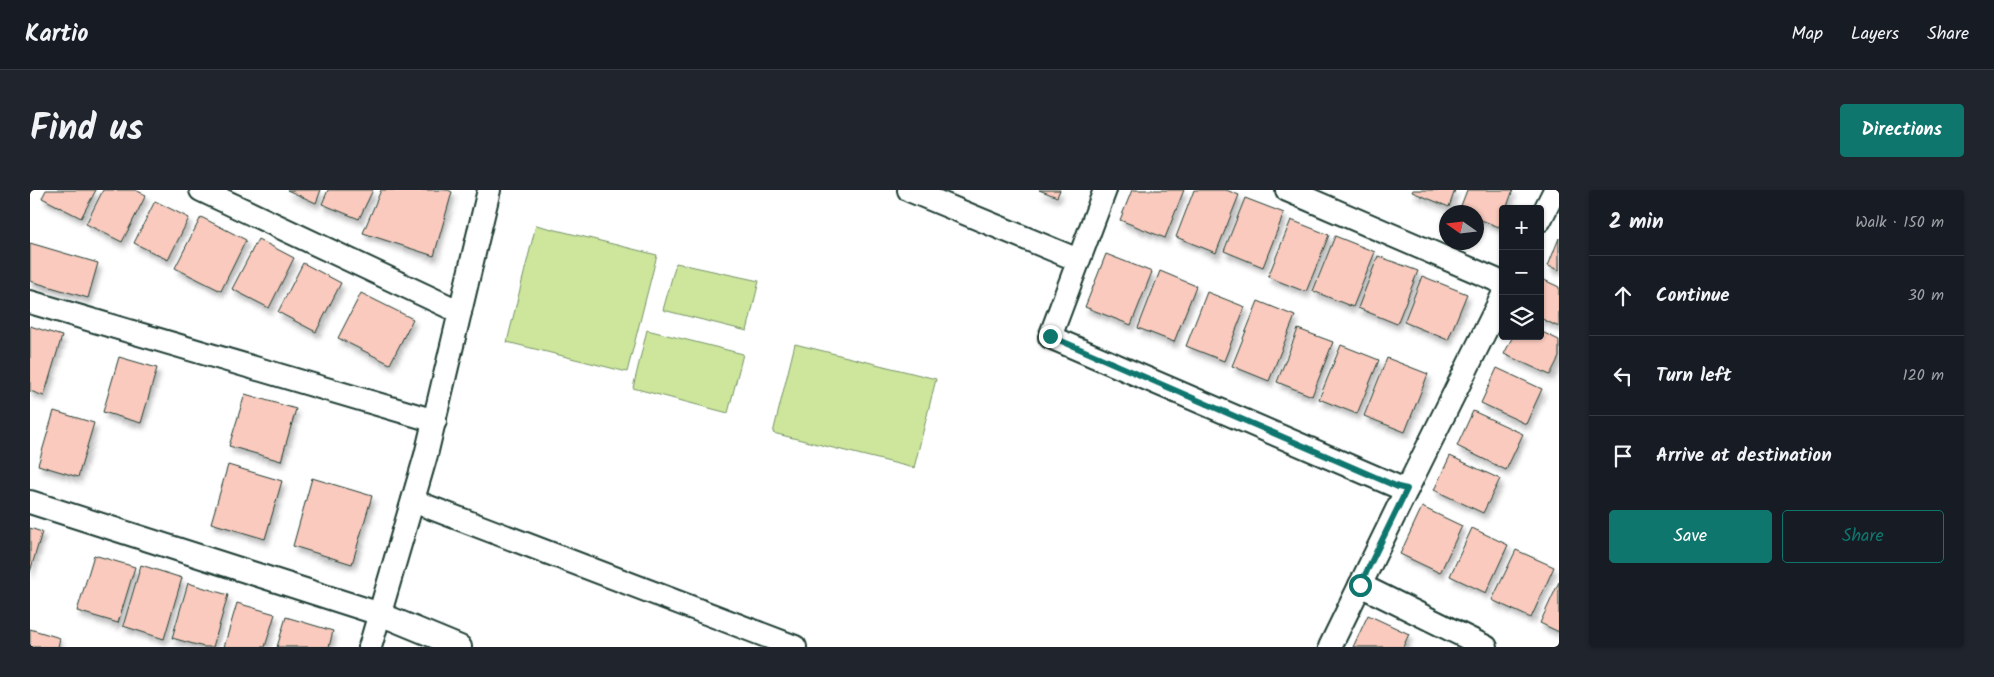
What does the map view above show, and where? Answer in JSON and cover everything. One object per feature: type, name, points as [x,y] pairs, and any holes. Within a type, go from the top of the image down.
[{"type":"street","points":[[201,190],[460,312]]},
{"type":"street","points":[[370,647],[435,421],[489,190]]},
{"type":"street","points":[[909,190],[1078,260]]},
{"type":"street","points":[[1105,190],[1050,336],[1398,487],[1407,489]]},
{"type":"street","points":[[1287,190],[1499,281]]},
{"type":"street","points":[[1544,212],[1555,190]]},
{"type":"street","points":[[30,302],[435,421]]},
{"type":"street","points":[[1330,647],[1499,303]]},
{"type":"street","points":[[30,502],[380,614],[460,647]]},
{"type":"street","points":[[413,502],[795,647]]},
{"type":"street","points":[[1360,585],[1486,647]]},
{"type":"green space","points":[[536,225],[657,255],[627,372],[507,342]]},
{"type":"green space","points":[[676,263],[759,281],[747,331],[663,310]]},
{"type":"green space","points":[[647,330],[743,354],[728,413],[633,388]]},
{"type":"green space","points":[[795,344],[936,379],[914,468],[773,433]]},
{"type":"building","points":[[46,190],[96,190],[81,218],[42,198]]},
{"type":"building","points":[[103,190],[135,190],[146,195],[122,242],[86,224]]},
{"type":"building","points":[[287,190],[321,190],[316,203]]},
{"type":"building","points":[[328,190],[373,190],[359,219],[322,204]]},
{"type":"building","points":[[381,190],[448,190],[452,192],[434,256],[363,233]]},
{"type":"building","points":[[1039,190],[1060,190],[1057,197]]},
{"type":"building","points":[[1132,190],[1184,190],[1165,238],[1120,220]]},
{"type":"building","points":[[1194,190],[1226,190],[1239,195],[1216,253],[1176,237]]},
{"type":"building","points":[[1413,190],[1455,190],[1450,205],[1444,205],[1412,192]]},
{"type":"building","points":[[1467,190],[1513,190],[1507,205],[1499,205],[1499,227],[1484,221],[1484,205],[1461,205]]},
{"type":"building","points":[[1245,198],[1284,213],[1263,267],[1224,251]]},
{"type":"building","points":[[155,201],[189,218],[168,260],[134,243]]},
{"type":"building","points":[[201,217],[246,240],[221,291],[175,268]]},
{"type":"building","points":[[1291,220],[1329,235],[1306,292],[1268,277]]},
{"type":"building","points":[[1335,236],[1375,252],[1353,307],[1313,291]]},
{"type":"building","points":[[1559,238],[1559,270],[1548,266]]},
{"type":"building","points":[[258,239],[294,258],[269,308],[232,289]]},
{"type":"building","points":[[30,243],[98,263],[88,298],[30,281]]},
{"type":"building","points":[[1106,254],[1152,272],[1131,325],[1085,307]]},
{"type":"building","points":[[1378,256],[1418,271],[1397,324],[1358,308]]},
{"type":"building","points":[[303,263],[341,283],[316,332],[278,312]]},
{"type":"building","points":[[1160,271],[1196,286],[1174,342],[1138,328]]},
{"type":"building","points":[[1422,276],[1467,294],[1448,340],[1404,322]]},
{"type":"building","points":[[1544,280],[1559,287],[1559,327],[1544,320]]},
{"type":"building","points":[[1207,292],[1245,307],[1224,361],[1186,346]]},
{"type":"building","points":[[361,293],[413,319],[390,364],[338,338]]},
{"type":"building","points":[[1258,301],[1295,316],[1269,381],[1232,366]]},
{"type":"building","points":[[30,326],[62,336],[44,396],[30,391]]},
{"type":"building","points":[[1298,329],[1333,342],[1312,396],[1277,382]]},
{"type":"building","points":[[1544,333],[1559,340],[1559,357],[1550,375],[1504,354],[1511,340],[1544,340]]},
{"type":"building","points":[[1341,345],[1379,360],[1357,414],[1319,399]]},
{"type":"building","points":[[119,357],[157,368],[141,423],[103,412]]},
{"type":"building","points":[[1387,358],[1428,374],[1405,432],[1364,416]]},
{"type":"building","points":[[1497,368],[1542,389],[1526,424],[1481,403]]},
{"type":"building","points":[[245,394],[296,409],[281,461],[229,446]]},
{"type":"building","points":[[54,411],[94,423],[78,477],[38,465]]},
{"type":"building","points":[[1473,411],[1523,434],[1506,470],[1457,446]]},
{"type":"building","points":[[1450,456],[1500,479],[1483,513],[1434,490]]},
{"type":"building","points":[[228,465],[282,481],[265,539],[211,523]]},
{"type":"building","points":[[312,478],[372,496],[352,564],[293,546]]},
{"type":"building","points":[[1422,507],[1462,526],[1440,573],[1400,554]]},
{"type":"building","points":[[30,528],[42,532],[30,572]]},
{"type":"building","points":[[1472,528],[1508,545],[1486,593],[1450,576]]},
{"type":"building","points":[[1516,550],[1554,567],[1531,618],[1492,600]]},
{"type":"building","points":[[94,555],[135,567],[118,623],[77,611]]},
{"type":"building","points":[[141,565],[182,578],[164,639],[123,626]]},
{"type":"building","points":[[1559,582],[1559,632],[1540,623]]},
{"type":"building","points":[[188,583],[228,595],[213,647],[204,647],[172,638]]},
{"type":"building","points":[[237,603],[275,614],[265,647],[224,647]]},
{"type":"building","points":[[1368,615],[1409,634],[1403,647],[1353,647]]},
{"type":"building","points":[[286,617],[333,631],[329,647],[277,647]]},
{"type":"building","points":[[30,629],[60,638],[58,647],[30,647]]},
{"type":"route","points":[[1050,336],[1398,487],[1407,489],[1360,585]]}]
